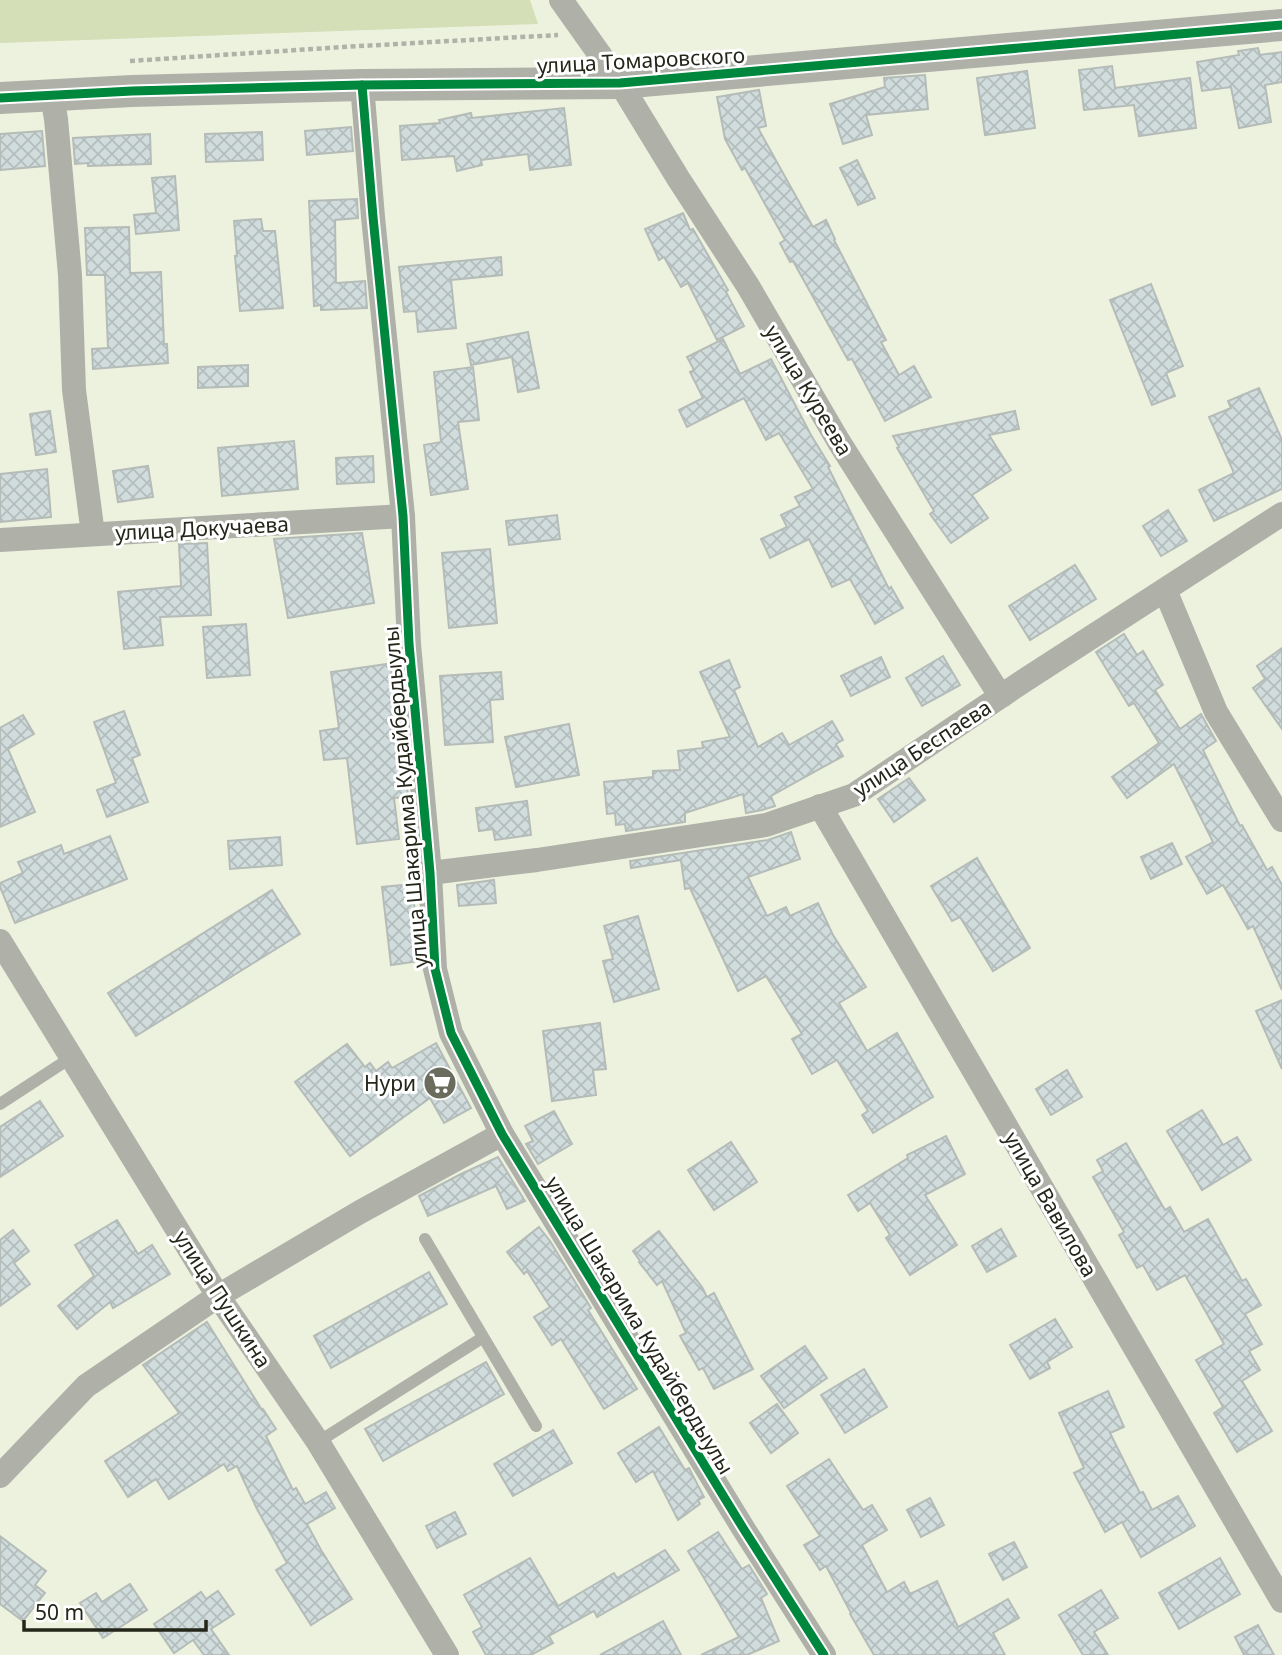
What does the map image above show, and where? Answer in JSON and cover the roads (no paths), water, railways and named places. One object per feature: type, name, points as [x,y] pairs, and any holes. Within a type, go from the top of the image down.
[{"type":"street","name":"улица Куреева","points":[[561,0],[620,83],[748,286],[839,442],[994,686],[1003,695]]},
{"type":"street","name":"улица Томаровского","points":[[0,98],[132,91],[362,85],[620,83],[1282,25]]},
{"type":"street","name":"улица Шакарима Кудайбердыулы","points":[[362,85],[403,516],[435,969],[451,1033],[502,1134],[743,1528],[824,1655]]},
{"type":"street","points":[[52,96],[71,275],[74,390],[93,534]]},
{"type":"street","name":"улица Беспаева","points":[[430,873],[537,860],[766,825],[853,795],[1282,514]]},
{"type":"street","name":"улица Докучаева","points":[[0,540],[403,516]]},
{"type":"street","points":[[1165,590],[1216,712],[1282,820]]},
{"type":"street","name":"улица Вавилова","points":[[820,807],[1282,1601]]},
{"type":"street","name":"улица Пушкина","points":[[0,941],[218,1296],[318,1442],[447,1655]]},
{"type":"street","points":[[0,1476],[86,1386],[218,1296],[360,1212],[502,1134]]},
{"type":"lane","points":[[0,1104],[72,1057]]},
{"type":"lane","points":[[425,1239],[536,1426]]},
{"type":"lane","points":[[318,1442],[482,1338]]},
{"type":"place","name":"Нури","points":[[440,1083]]}]
